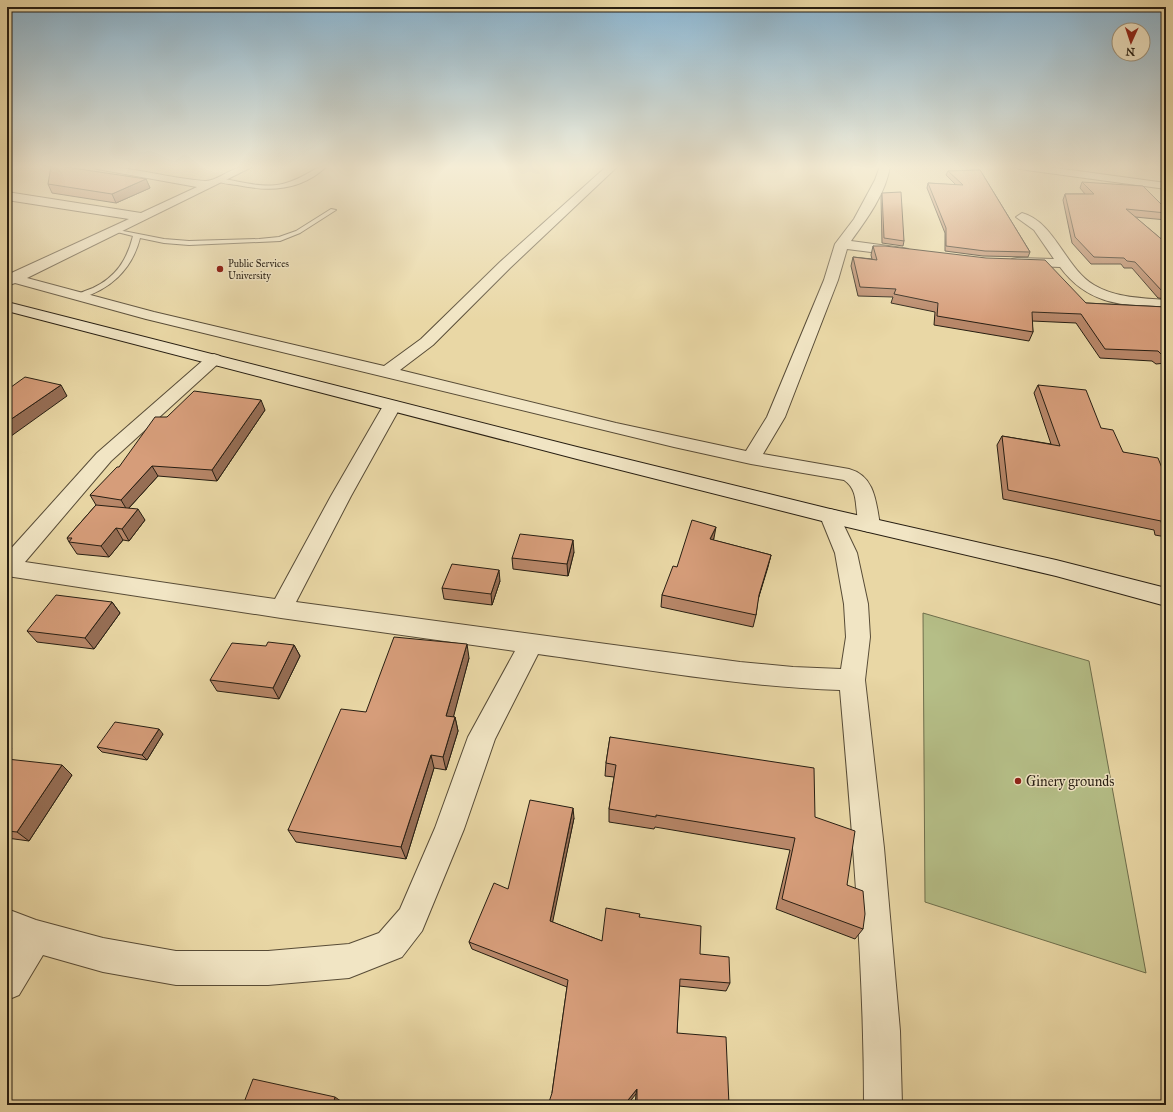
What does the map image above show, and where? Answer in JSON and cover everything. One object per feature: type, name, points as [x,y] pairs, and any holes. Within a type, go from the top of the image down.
[{"type":"street","points":[[10,280],[140,218]]},
{"type":"street","points":[[386,372],[427,342],[505,265],[556,218]]},
{"type":"street","points":[[751,458],[776,417],[793,371],[831,280],[842,244],[861,218]]},
{"type":"street","points":[[1024,218],[1031,221],[1047,235],[1063,263],[1092,291],[1118,298],[1166,304]]},
{"type":"street","points":[[842,244],[918,254]]},
{"type":"street","points":[[1004,262],[1063,263]]},
{"type":"street","points":[[10,280],[312,356],[386,372],[532,408],[751,458],[849,475],[857,478],[863,487],[869,525]]},
{"type":"street","points":[[7,306],[392,406],[830,516],[1056,568],[1166,597]]},
{"type":"street","points":[[7,568],[104,457],[214,359]]},
{"type":"street","points":[[281,609],[341,496],[392,406]]},
{"type":"street","points":[[830,516],[846,553],[856,604],[858,637],[852,680],[870,856],[882,1031],[883,1105]]},
{"type":"street","points":[[7,568],[281,609],[740,672],[793,678],[852,680]]},
{"type":"street","points":[[7,983],[22,931],[103,955],[176,968],[268,968],[349,961],[390,945],[411,920],[449,829],[482,737],[532,643]]},
{"type":"lane","points":[[115,230],[164,241],[189,243],[244,242],[280,239],[298,232],[320,218]]},
{"type":"lane","points":[[77,297],[100,289],[125,267],[135,248],[137,235]]},
{"type":"green space","name":"Ginery grounds","points":[[923,613],[1089,661],[1146,973],[925,902]]},
{"type":"building","points":[[883,218],[903,218],[904,241],[884,238]]},
{"type":"building","points":[[942,218],[1009,218],[1030,252],[985,251],[946,246],[946,228]]},
{"type":"building","points":[[1071,218],[1136,218],[1166,243],[1166,292],[1162,291],[1135,262],[1127,261],[1124,258],[1094,257],[1075,237]]},
{"type":"building","points":[[873,246],[885,246],[986,258],[1045,260],[1086,303],[1166,307],[1166,354],[1162,355],[1158,351],[1105,349],[1081,314],[1032,312],[1033,332],[937,316],[938,303],[894,294],[896,289],[860,287],[853,257],[877,260]]},
{"type":"building","points":[[25,377],[61,385],[7,422],[7,390]]},
{"type":"building","points":[[1038,385],[1086,390],[1101,428],[1113,430],[1123,452],[1158,458],[1166,478],[1166,527],[1162,526],[1161,521],[1008,490],[1002,436],[1060,446]]},
{"type":"building","points":[[194,391],[261,400],[212,470],[152,466],[121,500],[90,495],[117,467],[119,467],[155,417],[167,417]]},
{"type":"building","points":[[96,505],[138,509],[122,529],[116,528],[101,546],[69,542],[72,538],[67,538]]},
{"type":"building","points":[[692,520],[716,527],[710,539],[771,555],[759,595],[756,615],[662,595],[673,566],[677,567]]},
{"type":"building","points":[[520,534],[573,540],[567,564],[512,558]]},
{"type":"building","points":[[452,564],[499,570],[491,594],[442,588]]},
{"type":"building","points":[[56,595],[112,602],[85,638],[27,631]]},
{"type":"building","points":[[394,637],[467,644],[446,716],[455,717],[443,757],[431,755],[401,847],[288,830],[341,709],[366,712]]},
{"type":"building","points":[[268,642],[294,645],[273,688],[210,680],[232,643],[266,646]]},
{"type":"building","points":[[115,722],[159,729],[142,755],[97,747]]},
{"type":"building","points":[[610,737],[814,768],[815,817],[855,831],[847,885],[863,891],[865,914],[863,929],[782,899],[795,838],[656,815],[656,817],[609,809],[616,765],[606,763]]},
{"type":"building","points":[[7,759],[62,765],[17,832],[7,831]]},
{"type":"building","points":[[530,800],[573,808],[550,921],[602,941],[606,908],[640,914],[639,917],[701,926],[700,954],[729,957],[730,983],[680,979],[677,1033],[726,1037],[729,1105],[637,1105],[637,1089],[624,1105],[548,1105],[552,1093],[568,980],[469,942],[494,883],[508,889]]},
{"type":"building","points":[[253,1079],[335,1097],[333,1105],[243,1105]]},
{"type":"place","name":"Public Services University","points":[[220,269]]},
{"type":"place","name":"Ginery grounds","points":[[1018,781]]}]
